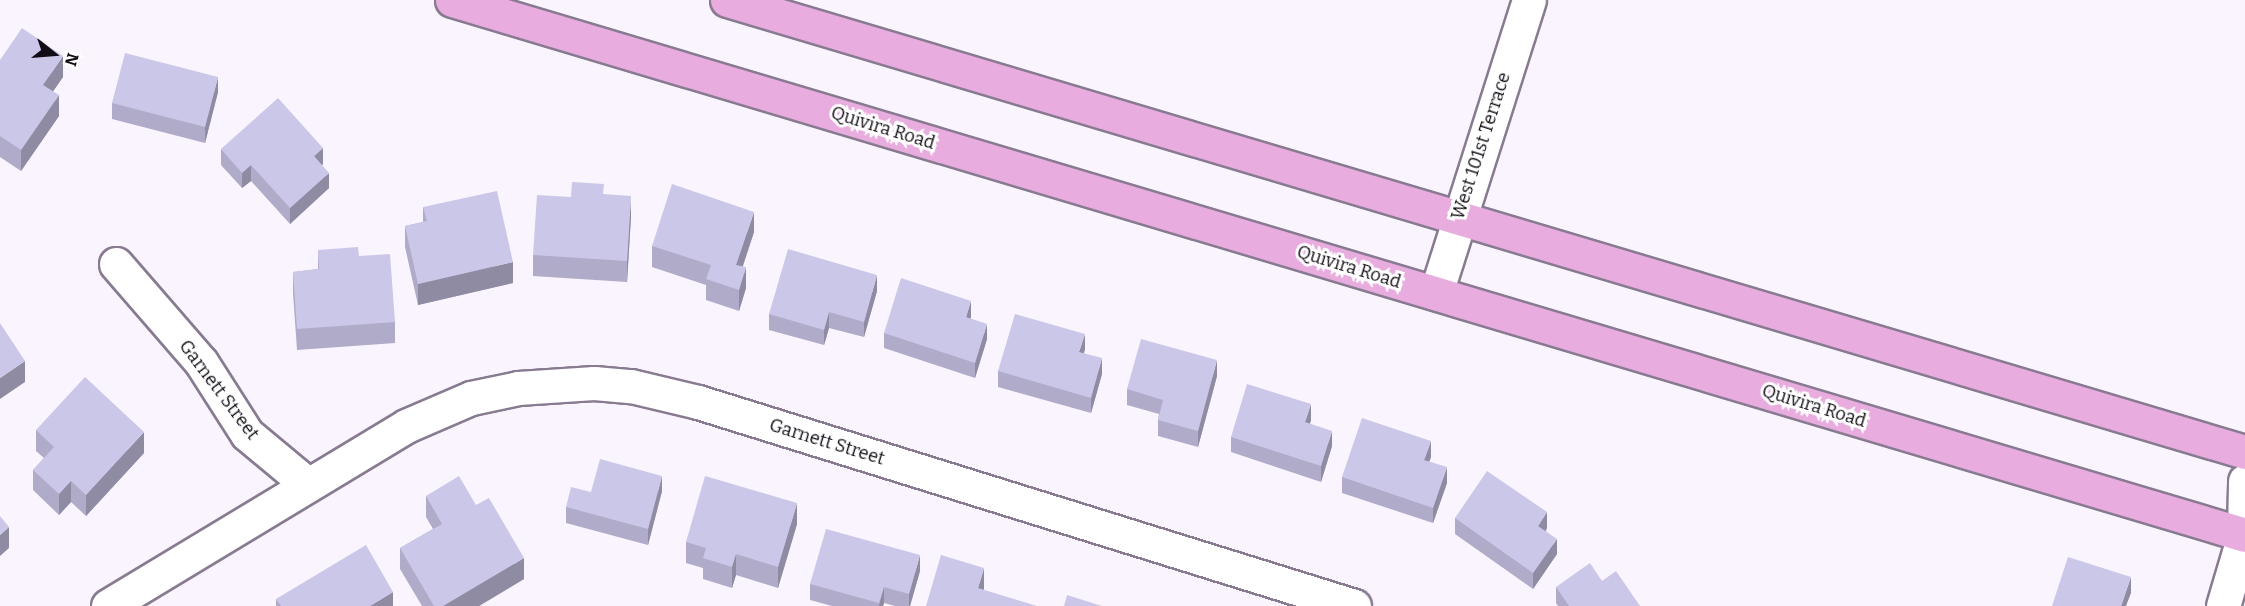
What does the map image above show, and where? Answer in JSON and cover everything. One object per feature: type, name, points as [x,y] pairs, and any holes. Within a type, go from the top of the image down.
[{"type":"main road","name":"Quivira Road","points":[[452,0],[2245,535]]},
{"type":"main road","points":[[727,0],[2245,452]]},
{"type":"street","name":"West 101st Terrace","points":[[1436,293],[1458,216],[1529,0]]},
{"type":"street","name":"Garnett Street","points":[[116,264],[201,362],[247,434],[306,483]]},
{"type":"street","name":"Garnett Street","points":[[108,606],[306,483],[406,426],[471,398],[556,384],[632,386],[698,402],[1354,606]]},
{"type":"street","points":[[2223,606],[2245,535],[2245,481]]},
{"type":"building","points":[[22,28],[63,56],[43,85],[59,95],[21,150],[0,136],[0,60]]},
{"type":"building","points":[[125,53],[218,77],[205,127],[112,103]]},
{"type":"building","points":[[278,98],[323,148],[314,156],[329,173],[290,208],[251,165],[242,173],[221,149]]},
{"type":"building","points":[[572,182],[604,184],[603,194],[631,196],[627,261],[533,255],[537,195],[571,197]]},
{"type":"building","points":[[672,184],[754,212],[736,265],[746,267],[739,290],[706,279],[711,265],[652,246]]},
{"type":"building","points":[[497,191],[513,262],[418,284],[405,226],[427,221],[423,207]]},
{"type":"building","points":[[358,247],[359,256],[390,254],[395,322],[297,329],[293,272],[319,269],[318,250]]},
{"type":"building","points":[[788,249],[877,275],[864,322],[829,312],[824,330],[769,314]]},
{"type":"building","points":[[901,278],[971,301],[966,317],[987,324],[975,363],[884,333]]},
{"type":"building","points":[[1015,314],[1085,334],[1079,352],[1102,358],[1091,398],[998,371]]},
{"type":"building","points":[[0,323],[25,361],[0,378]]},
{"type":"building","points":[[1141,339],[1217,360],[1198,431],[1158,420],[1163,400],[1127,389]]},
{"type":"building","points":[[85,377],[144,432],[86,495],[71,481],[59,494],[33,470],[54,447],[36,430]]},
{"type":"building","points":[[1247,384],[1311,404],[1305,422],[1332,431],[1321,466],[1231,437]]},
{"type":"building","points":[[1362,418],[1431,441],[1424,460],[1447,467],[1433,508],[1342,477]]},
{"type":"building","points":[[600,459],[662,476],[648,529],[566,507],[571,487],[591,492]]},
{"type":"building","points":[[1487,471],[1547,512],[1538,526],[1557,539],[1533,573],[1455,518]]},
{"type":"building","points":[[459,476],[476,505],[489,498],[524,558],[443,606],[434,606],[400,548],[442,524],[426,496]]},
{"type":"building","points":[[705,476],[797,503],[778,567],[736,554],[732,567],[703,558],[706,548],[686,542]]},
{"type":"building","points":[[0,516],[9,527],[0,535]]},
{"type":"building","points":[[826,529],[920,555],[909,594],[884,587],[879,603],[810,584]]},
{"type":"building","points":[[366,545],[393,592],[370,606],[281,606],[276,599]]},
{"type":"building","points":[[941,555],[984,568],[978,588],[1037,606],[926,606]]},
{"type":"building","points":[[2068,557],[2131,577],[2121,606],[2052,606]]},
{"type":"building","points":[[1590,563],[1602,581],[1616,571],[1640,606],[1569,606],[1556,587]]},
{"type":"building","points":[[1067,595],[1102,606],[1064,606]]}]
